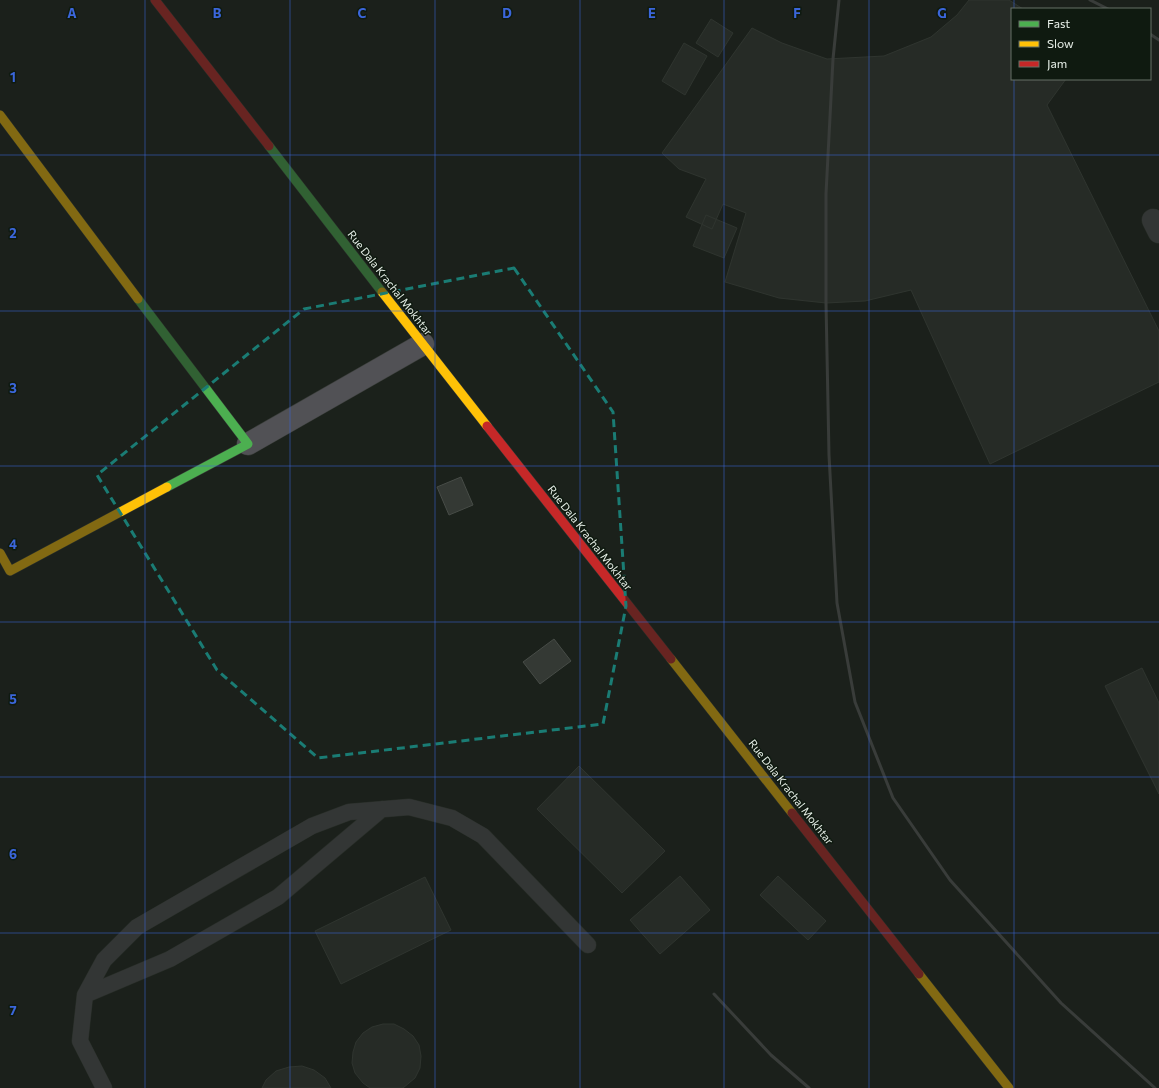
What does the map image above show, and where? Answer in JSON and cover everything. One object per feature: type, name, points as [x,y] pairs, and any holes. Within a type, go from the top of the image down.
[{"type":"street","name":"Rue Dala Krachal Mokhtar","points":[[155,0],[422,344],[1009,1088]]},
{"type":"street","points":[[2,123],[248,444]]},
{"type":"street","points":[[3,567],[248,444],[422,344]]},
{"type":"lane","points":[[104,1088],[80,1041],[85,995],[104,960],[137,927],[312,826],[349,812],[409,807],[452,818],[483,836],[588,945]]},
{"type":"lane","points":[[85,995],[170,959],[278,897],[382,809]]},
{"type":"highlighted area","points":[[514,268],[613,412],[626,606],[603,724],[318,758],[217,670],[97,475],[304,309]]},
{"type":"building","points":[[969,0],[1009,0],[1021,8],[1011,8],[1011,80],[1065,80],[1047,105],[1159,331],[1159,382],[990,464],[911,290],[865,301],[826,303],[779,298],[725,282],[746,213],[723,204],[712,229],[686,217],[706,179],[679,169],[662,153],[752,28],[782,43],[827,59],[884,56],[931,37],[957,15]]},
{"type":"building","points":[[711,19],[733,33],[718,57],[696,43]]},
{"type":"building","points":[[684,43],[707,56],[685,95],[662,81]]},
{"type":"building","points":[[706,215],[737,228],[724,258],[693,246]]},
{"type":"building","points":[[461,477],[473,505],[449,515],[437,487]]},
{"type":"building","points":[[554,639],[571,661],[540,684],[523,662]]},
{"type":"building","points":[[1142,668],[1159,703],[1159,794],[1105,686]]},
{"type":"building","points":[[579,766],[665,851],[622,893],[537,809]]},
{"type":"building","points":[[680,876],[710,910],[660,954],[630,920]]},
{"type":"building","points":[[778,876],[826,921],[808,940],[760,895]]},
{"type":"building","points":[[425,877],[451,930],[341,984],[315,931]]},
{"type":"building","points":[[383,1024],[394,1024],[404,1029],[413,1036],[419,1045],[421,1056],[420,1068],[415,1078],[403,1088],[370,1088],[363,1083],[355,1073],[352,1063],[356,1042],[363,1033],[372,1027]]},
{"type":"building","points":[[302,1066],[314,1070],[325,1078],[331,1088],[262,1088],[266,1080],[276,1071],[289,1067]]},
{"type":"railway","points":[[839,0],[833,59],[826,194],[826,303],[829,455],[837,603],[855,702],[893,798],[950,880],[1061,1003],[1155,1088]]},
{"type":"railway","points":[[1090,0],[1106,8]]},
{"type":"railway","points":[[1151,35],[1159,40]]},
{"type":"railway","points":[[714,994],[771,1055],[809,1088]]},
{"type":"traffic: fast","points":[[269,146],[382,292]]},
{"type":"traffic: fast","points":[[138,299],[248,444],[167,487]]},
{"type":"traffic: slow","points":[[0,115],[138,299]]},
{"type":"traffic: slow","points":[[382,292],[487,426]]},
{"type":"traffic: slow","points":[[0,553],[10,571],[167,487]]},
{"type":"traffic: slow","points":[[671,659],[792,813]]},
{"type":"traffic: slow","points":[[919,974],[1009,1088]]},
{"type":"traffic: jam","points":[[155,0],[269,146]]},
{"type":"traffic: jam","points":[[487,426],[671,659]]},
{"type":"traffic: jam","points":[[792,813],[919,974]]}]
